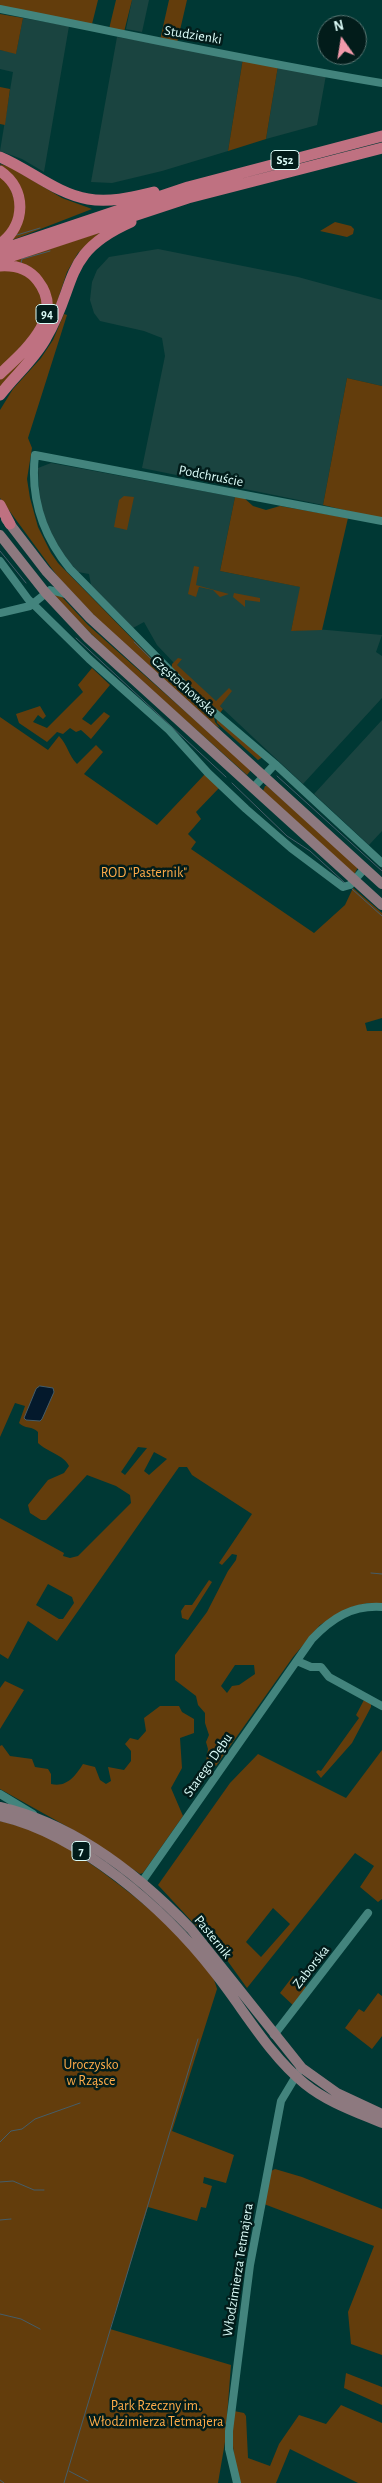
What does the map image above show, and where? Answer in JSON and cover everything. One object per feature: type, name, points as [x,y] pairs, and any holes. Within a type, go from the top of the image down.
[{"type":"highway","name":"S52","points":[[0,250],[382,136]]},
{"type":"highway","name":"S52","points":[[0,260],[188,193],[382,148]]},
{"type":"highway","points":[[0,157],[70,194],[89,199],[114,200],[188,193]]},
{"type":"highway","points":[[0,171],[15,186],[21,206],[16,226],[0,244]]},
{"type":"highway","points":[[0,395],[46,339],[72,274],[89,249],[119,228],[188,193]]},
{"type":"highway","name":"94","points":[[0,266],[14,266],[30,273],[44,291],[48,306],[45,321],[38,334],[0,374]]},
{"type":"highway","points":[[0,505],[10,524]]},
{"type":"main road","name":"Częstochowska","points":[[0,510],[69,597],[109,636],[382,884]]},
{"type":"main road","points":[[0,535],[45,592],[101,650],[382,905]]},
{"type":"main road","name":"Pasternik","points":[[2,1813],[41,1819],[77,1836],[141,1883],[151,1899],[299,2072],[327,2098],[382,2124]]},
{"type":"main road","name":"Pasternik","points":[[2,1813],[66,1841],[151,1899],[191,1929],[274,2035],[299,2072],[337,2093],[382,2114]]},
{"type":"street","name":"Studzienki","points":[[0,9],[175,46],[208,49],[279,65],[382,83]]},
{"type":"street","name":"Podchruście","points":[[275,764],[194,695],[61,558],[45,530],[39,514],[34,481],[35,455],[382,521]]},
{"type":"street","points":[[0,561],[34,604],[89,659],[168,730],[208,773],[268,829],[343,887],[348,887],[365,868]]},
{"type":"street","points":[[34,604],[45,592],[57,590],[69,597]]},
{"type":"street","points":[[0,613],[34,604],[49,603],[61,610]]},
{"type":"street","points":[[253,788],[275,764],[382,863]]},
{"type":"street","name":"Starego Dębu","points":[[141,1883],[297,1662],[328,1622],[352,1611],[382,1607]]},
{"type":"street","points":[[297,1662],[311,1667],[321,1667],[329,1677],[382,1706]]},
{"type":"street","points":[[0,1794],[41,1819]]},
{"type":"street","name":"Zaborska","points":[[274,2035],[368,1913]]},
{"type":"street","name":"Włodzimierza Tetmajera","points":[[237,2483],[229,2449],[229,2431],[250,2265],[281,2101],[299,2072]]},
{"type":"shaded area","points":[[132,0],[149,0],[142,32],[126,29]]},
{"type":"shaded area","points":[[23,18],[69,26],[44,172],[22,159],[0,151],[13,72],[0,69],[0,50],[16,53]]},
{"type":"shaded area","points":[[117,37],[243,58],[228,151],[162,171],[112,183],[91,182]]},
{"type":"shaded area","points":[[278,66],[326,75],[317,125],[266,139]]},
{"type":"shaded area","points":[[158,249],[298,277],[382,300],[382,386],[347,378],[323,505],[142,468],[165,356],[162,338],[144,331],[100,321],[94,313],[90,300],[92,282],[97,270],[109,257]]},
{"type":"shaded area","points":[[51,463],[235,497],[220,571],[301,587],[291,631],[316,629],[382,635],[376,652],[382,656],[382,698],[303,784],[174,663],[157,645],[144,622],[133,628],[91,585],[89,574],[78,572],[63,555],[50,532],[40,503],[38,468]]},
{"type":"shaded area","points":[[382,720],[382,831],[369,845],[314,794]]},
{"type":"shaded area","points":[[40,1386],[53,1388],[54,1392],[40,1421],[26,1420],[24,1418],[36,1389]]},
{"type":"green space","points":[[0,0],[98,0],[92,24],[0,7]]},
{"type":"green space","points":[[116,0],[132,0],[124,32],[109,29]]},
{"type":"green space","points":[[169,0],[187,0],[177,43],[160,40]]},
{"type":"green space","points":[[0,14],[23,18],[16,54],[0,50]]},
{"type":"green space","points":[[243,58],[278,66],[266,139],[228,151]]},
{"type":"green space","points":[[0,87],[10,89],[5,125],[0,124]]},
{"type":"green space","points":[[0,164],[10,167],[62,198],[92,209],[7,242],[24,214]]},
{"type":"green space","points":[[0,176],[11,191],[16,204],[16,211],[13,224],[0,239]]},
{"type":"green space","points":[[335,222],[351,226],[354,229],[353,234],[347,237],[320,231]]},
{"type":"green space","points":[[101,232],[78,253],[67,272],[47,332],[0,388],[0,378],[44,332],[44,282],[6,263]]},
{"type":"green space","points":[[0,269],[15,270],[34,281],[45,304],[39,327],[0,369]]},
{"type":"green space","points":[[64,314],[67,315],[28,438],[32,448],[27,479],[38,527],[58,563],[158,665],[214,717],[215,722],[220,728],[211,723],[105,627],[58,577],[0,498],[0,410],[13,389],[41,358],[53,340]]},
{"type":"green space","points":[[347,378],[382,386],[382,519],[323,505]]},
{"type":"green space","points":[[124,496],[134,497],[127,530],[114,527],[119,500]]},
{"type":"green space","points":[[235,497],[244,498],[253,506],[266,510],[280,506],[348,518],[322,630],[291,631],[300,587],[220,571]]},
{"type":"green space","points":[[194,566],[199,567],[196,585],[229,594],[220,597],[213,590],[199,587],[196,597],[188,594]]},
{"type":"green space","points":[[234,593],[260,598],[260,602],[245,600],[245,607],[233,597]]},
{"type":"green space","points":[[52,594],[61,596],[88,625],[251,770],[247,775],[123,664]]},
{"type":"green space","points":[[178,658],[182,659],[177,665],[216,701],[229,688],[232,691],[220,706],[223,709],[220,713],[172,669],[172,664]]},
{"type":"green space","points":[[92,668],[110,685],[82,719],[91,725],[104,712],[110,716],[91,739],[81,730],[76,732],[70,728],[63,734],[57,732],[47,742],[19,723],[16,714],[40,706],[46,716],[43,719],[38,715],[33,722],[47,728],[83,692],[78,685]]},
{"type":"green space","points":[[216,716],[263,757],[258,760],[217,723]]},
{"type":"green space","name":"ROD \"Pasternik\"","points":[[0,717],[48,750],[59,736],[77,764],[96,745],[103,752],[84,774],[157,825],[205,774],[219,788],[196,812],[201,819],[188,834],[196,842],[191,849],[314,933],[345,905],[353,888],[382,913],[382,1018],[365,1023],[367,1031],[382,1031],[382,1604],[368,1603],[352,1607],[320,1625],[293,1657],[216,1766],[206,1761],[208,1749],[206,1742],[209,1735],[205,1723],[205,1713],[198,1705],[196,1696],[175,1680],[175,1655],[207,1612],[228,1571],[236,1560],[237,1555],[232,1554],[222,1565],[219,1563],[252,1514],[192,1475],[187,1467],[179,1467],[57,1641],[28,1621],[8,1659],[0,1654],[0,1518],[64,1553],[63,1556],[70,1558],[78,1556],[131,1503],[130,1495],[116,1486],[87,1475],[46,1520],[41,1520],[30,1513],[28,1505],[48,1480],[64,1473],[69,1466],[59,1456],[38,1443],[38,1432],[36,1430],[19,1423],[25,1406],[15,1403],[0,1437]],"holes":[[[138,1447],[147,1448],[125,1475],[121,1472]],[[154,1452],[167,1459],[149,1475],[144,1471]],[[48,1584],[72,1597],[74,1603],[63,1619],[59,1619],[36,1605]],[[235,1665],[254,1665],[255,1674],[239,1685],[232,1686],[227,1693],[221,1686]]]},
{"type":"green space","points":[[265,786],[358,867],[354,875],[263,791]]},
{"type":"green space","points":[[209,1580],[212,1582],[188,1620],[182,1618],[181,1611],[185,1605],[192,1605]]},
{"type":"green space","points":[[5,1681],[24,1690],[0,1729],[0,1688]]},
{"type":"green space","points":[[364,1700],[371,1704],[371,1707],[352,1743],[321,1778],[316,1772],[318,1770],[321,1771],[359,1718],[356,1715]]},
{"type":"green space","points":[[160,1706],[179,1706],[182,1712],[194,1719],[194,1733],[180,1738],[182,1768],[171,1788],[183,1816],[143,1873],[140,1874],[84,1836],[0,1789],[0,1746],[2,1745],[10,1756],[32,1759],[35,1767],[48,1769],[51,1774],[51,1784],[62,1784],[70,1780],[83,1764],[95,1767],[100,1780],[106,1784],[111,1781],[108,1767],[124,1770],[131,1761],[131,1751],[125,1744],[130,1738],[138,1740],[146,1731],[144,1718]]},
{"type":"green space","points":[[382,1750],[382,1899],[378,1902],[360,1887],[374,1866],[355,1853],[247,1988],[224,1956],[158,1885],[230,1783],[258,1754],[346,1798]],"holes":[[[273,1908],[290,1924],[261,1957],[246,1942]]]},
{"type":"green space","name":"Uroczysko w Rząsce","points":[[0,1821],[31,1830],[53,1840],[77,1854],[124,1888],[150,1909],[195,1953],[210,1973],[217,1989],[172,2131],[234,2155],[226,2183],[204,2177],[203,2183],[212,2186],[206,2208],[201,2207],[197,2221],[148,2207],[110,2329],[231,2365],[225,2442],[218,2483],[0,2483]]},
{"type":"green space","points":[[293,1976],[308,1989],[295,2007],[280,1993]]},
{"type":"green space","points":[[378,1993],[382,1996],[382,2036],[372,2049],[345,2028],[359,2009],[364,2012]]},
{"type":"green space","points":[[275,2169],[302,2177],[382,2209],[382,2355],[351,2344],[348,2312],[374,2246],[264,2204],[271,2171]]},
{"type":"green space","points":[[346,2373],[382,2387],[382,2405],[344,2388]]},
{"type":"green space","points":[[341,2405],[382,2423],[382,2483],[358,2483],[290,2449],[276,2483],[239,2483],[233,2447],[234,2411],[244,2413],[246,2416],[248,2458],[270,2466],[279,2444],[299,2415],[326,2424]]},
{"type":"waterway","points":[[17,235],[40,228]]},
{"type":"waterway","points":[[21,263],[22,259],[50,251]]},
{"type":"waterway","points":[[0,551],[26,583]]},
{"type":"waterway","points":[[76,638],[226,777]]},
{"type":"waterway","points":[[134,642],[203,710]]},
{"type":"waterway","points":[[277,776],[382,871]]},
{"type":"waterway","points":[[232,783],[287,836],[310,851],[345,883]]},
{"type":"waterway","points":[[352,889],[382,916]]},
{"type":"waterway","points":[[371,1573],[382,1574]]},
{"type":"waterway","points":[[64,2483],[198,2039]]},
{"type":"waterway","points":[[0,2142],[11,2131],[22,2129],[35,2119],[80,2103]]},
{"type":"waterway","points":[[0,2182],[13,2181],[34,2190],[44,2190]]},
{"type":"waterway","points":[[0,2220],[11,2219]]},
{"type":"waterway","points":[[0,2314],[21,2319],[40,2329]]},
{"type":"waterway","points":[[69,2471],[88,2481]]},
{"type":"waterway","points":[[0,2480],[4,2483]]},
{"type":"park label","name":"Park Rzeczny im. Włodzimierza Tetmajera","points":[[156,2414]]}]
